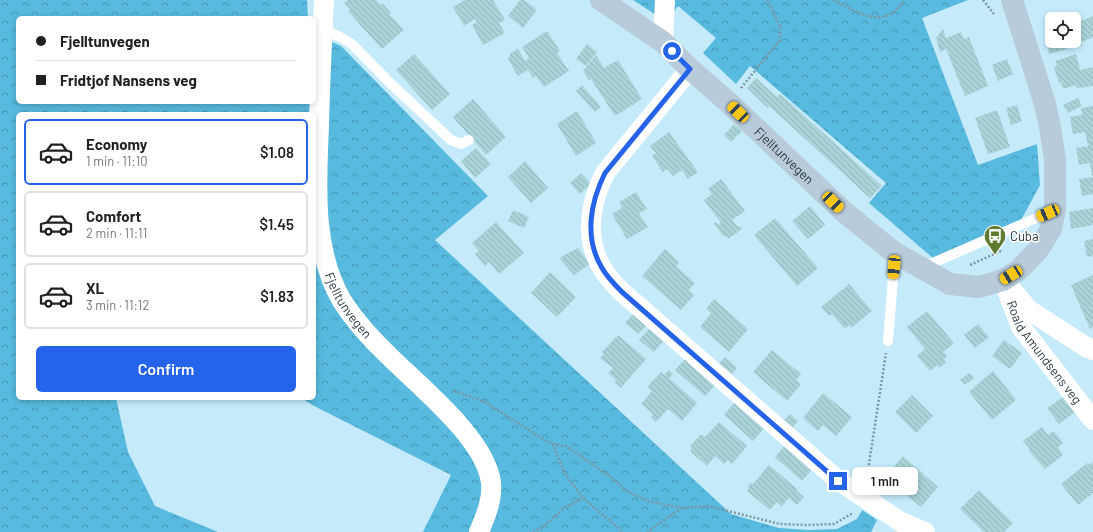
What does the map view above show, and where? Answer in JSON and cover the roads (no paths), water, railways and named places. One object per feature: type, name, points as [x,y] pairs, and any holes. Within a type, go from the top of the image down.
[{"type":"street","name":"Fjelltunvegen","points":[[324,0],[317,185],[322,242],[328,270],[342,300],[354,319],[388,356],[462,429],[479,450],[488,467],[492,484],[490,505],[478,532]]},
{"type":"street","name":"Fjelltunvegen","points":[[601,0],[663,42],[690,69],[728,102],[843,211],[895,253],[950,284],[978,287],[1003,280],[1019,270],[1038,250],[1051,229],[1055,210],[1054,160],[1050,127],[1045,104],[1012,0]]},
{"type":"street","points":[[663,42],[665,0]]},
{"type":"street","points":[[690,69],[605,173],[598,188],[591,218],[590,235],[594,254],[602,270],[622,292],[838,481],[863,489],[901,522],[925,532]]},
{"type":"street","points":[[1003,280],[1029,310],[1057,330],[1093,350]]},
{"type":"street","name":"Roald Amundsens veg","points":[[1003,280],[1021,327],[1093,420]]},
{"type":"lane","points":[[323,29],[352,44],[389,82],[451,140],[461,144],[469,140]]},
{"type":"lane","points":[[922,268],[1055,210]]},
{"type":"lane","points":[[888,341],[895,253]]},
{"type":"place","name":"Cuba","points":[[995,256]]}]
